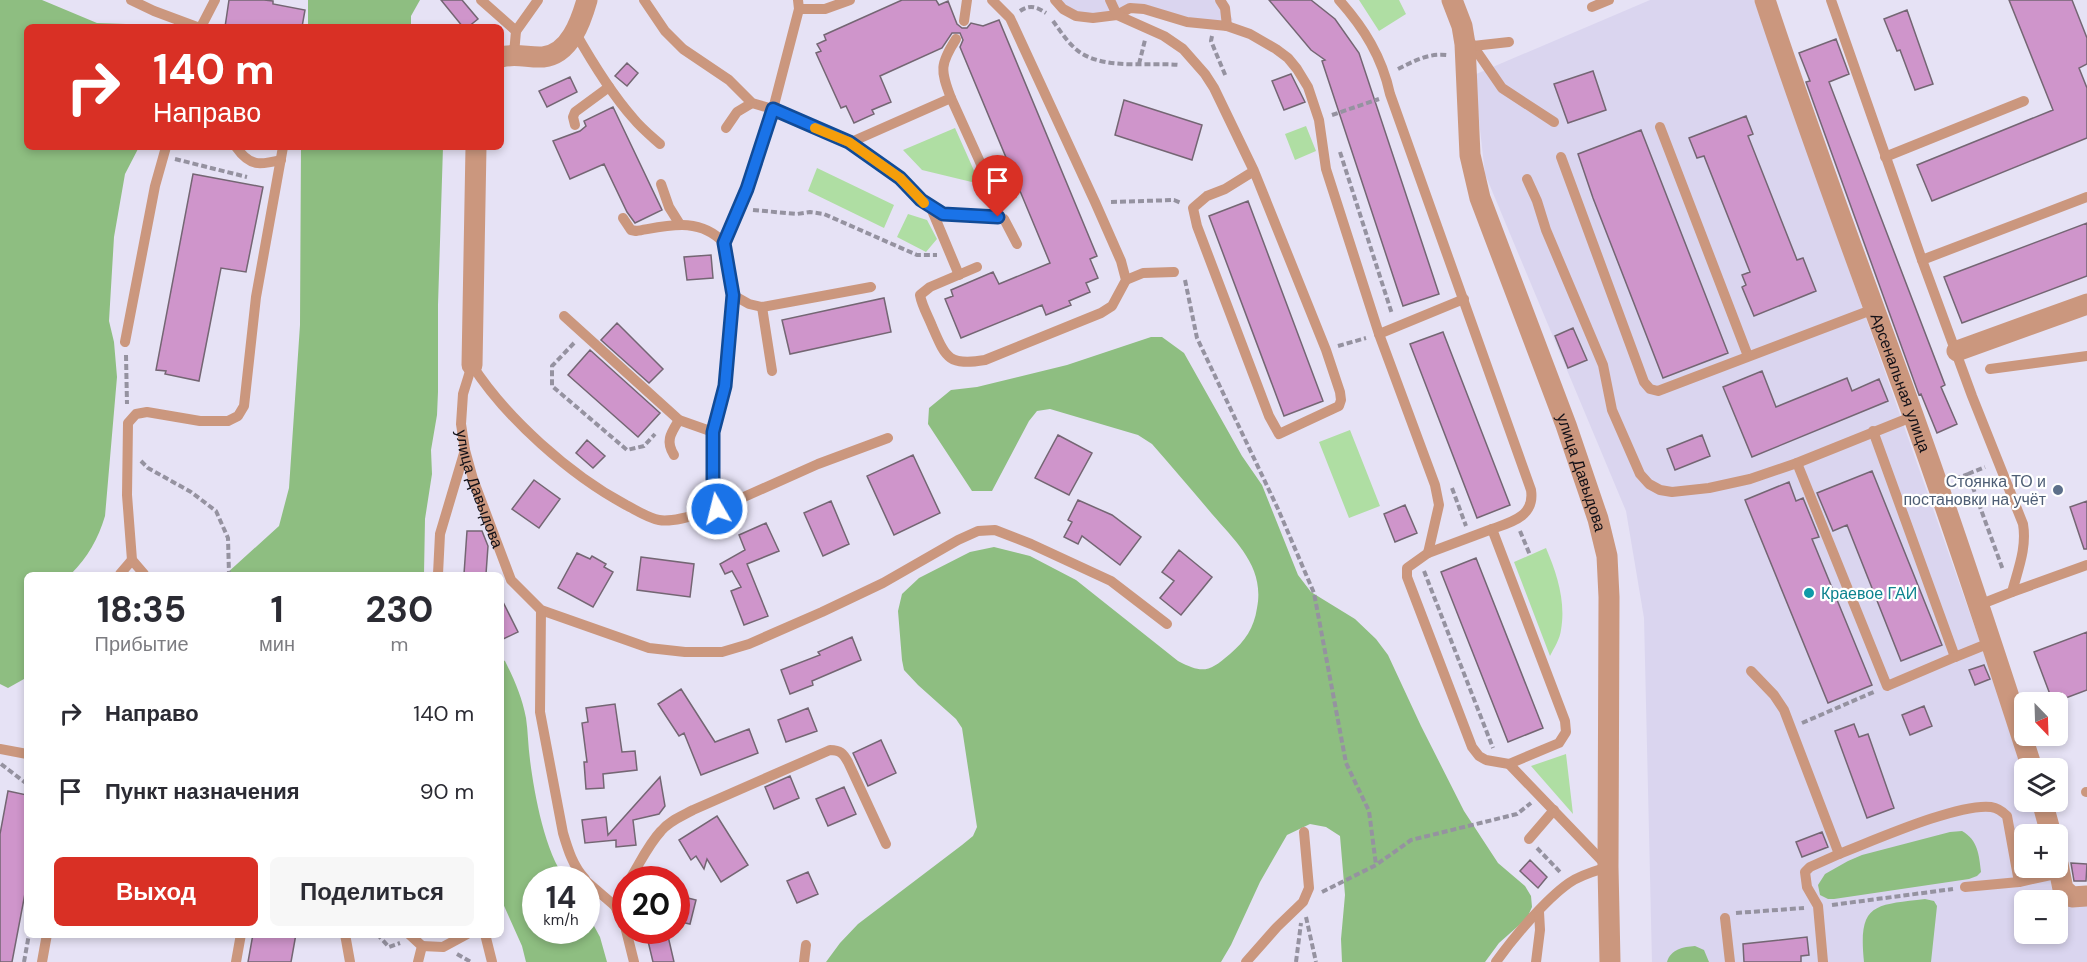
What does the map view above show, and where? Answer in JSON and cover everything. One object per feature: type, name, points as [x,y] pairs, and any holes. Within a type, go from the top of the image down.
[{"type":"street","points":[[507,55],[543,57],[552,55],[566,44],[575,32],[587,0]]},
{"type":"street","name":"улица Давыдова","points":[[1452,0],[1469,52],[1470,155],[1473,173],[1495,240],[1566,425],[1598,519],[1607,556],[1610,962]]},
{"type":"street","name":"Арсенальная улица","points":[[1765,0],[1801,109],[1914,416],[1992,642],[2029,758]]},
{"type":"street","name":"улица Давыдова","points":[[472,365],[476,150]]},
{"type":"street","points":[[1957,351],[2087,304]]},
{"type":"street","points":[[2061,878],[2063,889],[2072,897],[2083,897]]},
{"type":"lane","points":[[131,0],[191,24]]},
{"type":"lane","points":[[201,24],[215,0]]},
{"type":"lane","points":[[481,0],[516,31]]},
{"type":"lane","points":[[507,55],[516,31],[538,0]]},
{"type":"lane","points":[[644,0],[665,31],[683,50],[729,80],[752,103],[773,109],[849,142],[900,178],[931,208],[950,215],[1002,218],[1007,222],[1017,244]]},
{"type":"lane","points":[[724,243],[739,210],[773,109],[798,5],[825,9],[850,0]]},
{"type":"lane","points":[[964,21],[967,0]]},
{"type":"lane","points":[[992,0],[1010,18],[1095,202],[1121,261],[1126,280]]},
{"type":"lane","points":[[1054,0],[1059,6],[1076,16],[1093,18],[1117,15],[1130,8],[1144,9],[1187,22],[1227,26],[1250,34],[1288,58],[1308,87],[1319,120],[1326,169],[1379,334],[1435,485],[1439,505],[1423,555]]},
{"type":"lane","points":[[1110,0],[1117,15],[1148,28],[1183,49],[1199,66],[1220,99],[1254,171],[1326,350],[1340,392],[1339,406],[1279,434],[1269,416],[1197,226],[1193,208],[1207,196],[1225,189],[1254,171]]},
{"type":"lane","points":[[1220,0],[1225,8],[1227,26]]},
{"type":"lane","points":[[1339,0],[1370,41],[1386,75],[1390,94],[1533,500],[1529,509],[1515,520],[1423,555],[1407,568],[1407,577],[1472,747],[1479,756],[1486,760],[1504,764],[1554,810],[1608,867],[1570,882],[1509,944],[1496,962]]},
{"type":"lane","points":[[1592,7],[1610,0]]},
{"type":"lane","points":[[1831,0],[1922,260],[1997,462],[2023,524],[2024,550],[2012,592]]},
{"type":"lane","points":[[575,32],[609,87],[634,120],[660,144]]},
{"type":"lane","points":[[956,39],[945,56],[942,72],[951,98],[994,193]]},
{"type":"lane","points":[[1509,42],[1469,52],[1502,88],[1554,122]]},
{"type":"lane","points":[[575,125],[573,117],[575,112],[609,87]]},
{"type":"lane","points":[[849,142],[951,98]]},
{"type":"lane","points":[[1885,157],[2024,100]]},
{"type":"lane","points":[[726,128],[737,112],[752,103]]},
{"type":"lane","points":[[1660,127],[1748,356]]},
{"type":"lane","points":[[238,150],[250,162],[262,165],[281,160]]},
{"type":"lane","points":[[142,572],[132,560],[127,495],[128,423],[136,414],[147,412],[200,421],[228,421],[238,416],[244,406],[256,297],[283,150]]},
{"type":"lane","points":[[125,342],[155,186],[164,152]]},
{"type":"lane","points":[[1561,157],[1644,382],[1650,389],[1658,391],[1874,309]]},
{"type":"lane","points":[[1527,179],[1603,365],[1612,410],[1640,474],[1649,484],[1660,490],[1672,492],[1709,488],[1750,479],[1797,463],[1914,416]]},
{"type":"lane","points":[[661,184],[669,207],[679,224]]},
{"type":"lane","points":[[1922,260],[2087,196]]},
{"type":"lane","points":[[931,208],[959,275]]},
{"type":"lane","points":[[623,218],[631,230],[636,231],[690,224],[717,235],[724,243],[733,295],[725,386],[713,432],[713,479],[717,509]]},
{"type":"lane","points":[[977,267],[930,287],[920,295],[944,353],[958,362],[985,360],[1101,313],[1112,306],[1126,280],[1143,273],[1174,272]]},
{"type":"lane","points":[[733,295],[749,304],[762,307],[871,287]]},
{"type":"lane","points":[[1379,334],[1464,299]]},
{"type":"lane","points":[[762,307],[772,371]]},
{"type":"lane","points":[[564,316],[676,418],[713,432]]},
{"type":"lane","points":[[1990,369],[2087,356]]},
{"type":"lane","points":[[472,365],[484,385],[514,418],[569,467],[611,497],[660,521],[717,509],[818,464],[888,438]]},
{"type":"lane","name":"улица Давыдова","points":[[472,365],[463,394],[461,424],[473,479],[511,580],[541,610]]},
{"type":"lane","points":[[674,455],[669,447],[669,436],[676,418]]},
{"type":"lane","points":[[1873,431],[1955,657]]},
{"type":"lane","points":[[438,572],[440,534],[465,450]]},
{"type":"lane","points":[[1797,463],[1887,686],[1992,642]]},
{"type":"lane","points":[[1492,529],[1566,728],[1564,738],[1559,743],[1504,764]]},
{"type":"lane","points":[[575,866],[563,833],[540,712],[541,610],[649,648],[685,652],[722,652],[749,644],[822,612],[883,583],[978,531],[995,530],[1031,544],[1111,582],[1167,624]]},
{"type":"lane","points":[[122,572],[132,560]]},
{"type":"lane","points":[[1979,605],[2087,565]]},
{"type":"lane","points":[[1751,671],[1774,695],[1784,710],[1839,854]]},
{"type":"lane","points":[[0,749],[24,753]]},
{"type":"lane","points":[[637,866],[662,829],[675,819],[830,750],[842,753],[848,762],[886,844]]},
{"type":"lane","points":[[1823,962],[1818,906],[1808,887],[1805,872],[1810,867],[1839,854],[1939,816],[1979,807],[1990,807],[2001,810],[2007,816],[2019,882]]},
{"type":"lane","points":[[1529,839],[1554,810]]},
{"type":"lane","points":[[1246,962],[1276,927],[1303,902],[1310,888],[1304,832]]},
{"type":"lane","points":[[1965,887],[2019,882],[2031,878]]},
{"type":"lane","points":[[600,893],[612,903]]},
{"type":"lane","points":[[1536,962],[1540,930],[1539,912]]},
{"type":"lane","points":[[1725,918],[1730,962]]},
{"type":"lane","points":[[42,962],[46,938]]},
{"type":"lane","points":[[236,962],[240,938]]},
{"type":"lane","points":[[346,938],[350,962]]},
{"type":"lane","points":[[413,938],[422,946],[443,947],[460,938]]},
{"type":"lane","points":[[486,938],[492,962]]},
{"type":"lane","points":[[630,944],[634,962]]},
{"type":"lane","points":[[804,962],[806,945]]},
{"type":"lane","points":[[418,962],[422,946]]},
{"type":"path","points":[[1010,18],[1025,7],[1035,6],[1048,15],[1069,42],[1090,57],[1126,64],[1199,66]]},
{"type":"path","points":[[1139,64],[1148,28]]},
{"type":"path","points":[[1211,41],[1221,67]]},
{"type":"path","points":[[1386,75],[1413,60],[1440,54],[1469,52]]},
{"type":"path","points":[[1338,112],[1374,101]]},
{"type":"path","points":[[164,152],[277,184]]},
{"type":"path","points":[[1095,202],[1174,200],[1193,208]]},
{"type":"path","points":[[739,210],[762,209],[797,214],[810,212],[824,214],[917,255],[950,252]]},
{"type":"path","points":[[1174,272],[1185,281],[1197,338],[1278,509],[1314,593],[1346,763],[1369,811],[1376,865]]},
{"type":"path","points":[[583,333],[552,366],[552,386],[627,450],[644,446],[676,418]]},
{"type":"path","points":[[1326,350],[1361,340]]},
{"type":"path","points":[[125,342],[128,423]]},
{"type":"path","points":[[128,449],[148,468],[191,492],[216,511],[228,538],[229,572]]},
{"type":"path","points":[[1938,486],[1997,462]]},
{"type":"path","points":[[1968,474],[2012,592]]},
{"type":"path","points":[[1515,520],[1530,555]]},
{"type":"path","points":[[1423,555],[1504,764]]},
{"type":"path","points":[[1791,727],[1887,686]]},
{"type":"path","points":[[0,764],[24,782]]},
{"type":"path","points":[[1303,902],[1376,865],[1411,840],[1517,814],[1539,797]]},
{"type":"path","points":[[1529,839],[1570,882]]},
{"type":"path","points":[[1851,903],[1965,887]]},
{"type":"path","points":[[1296,962],[1303,902]]},
{"type":"path","points":[[1303,902],[1316,962]]},
{"type":"path","points":[[1725,918],[1734,913],[1818,906]]},
{"type":"path","points":[[24,962],[28,938]]},
{"type":"path","points":[[381,938],[389,947]]},
{"type":"shaded area","points":[[1050,0],[1222,0],[1233,20],[1199,25],[1152,12],[1073,14]]},
{"type":"shaded area","points":[[1650,0],[1754,0],[2014,739],[2014,746],[2017,746],[2021,758],[2014,758],[2014,812],[2040,812],[2044,824],[2014,824],[2014,878],[2062,878],[2067,890],[2014,890],[2014,944],[2068,944],[2068,893],[2070,898],[2087,901],[2087,962],[1652,962],[1644,618],[1626,511],[1485,174],[1474,75]]},
{"type":"green space","points":[[0,0],[42,0],[97,23],[126,24],[24,24],[24,150],[137,150],[125,174],[114,237],[109,321],[114,342],[117,377],[105,516],[92,547],[73,572],[24,572],[24,679],[8,688],[0,684]]},
{"type":"green space","points":[[308,0],[420,0],[411,16],[411,24],[308,24]]},
{"type":"green space","points":[[1359,0],[1399,0],[1406,14],[1379,31]]},
{"type":"green space","points":[[1306,126],[1316,151],[1295,160],[1285,134]]},
{"type":"green space","points":[[955,128],[980,184],[922,170],[903,150]]},
{"type":"green space","points":[[301,150],[443,150],[437,415],[431,450],[432,474],[425,519],[424,572],[228,572],[279,526],[289,488],[300,325]]},
{"type":"green space","points":[[817,168],[894,205],[884,228],[808,191]]},
{"type":"green space","points":[[908,214],[927,220],[937,239],[926,252],[897,237]]},
{"type":"green space","points":[[1151,337],[1162,337],[1184,353],[1242,456],[1262,485],[1298,575],[1311,592],[1355,619],[1376,639],[1388,655],[1464,811],[1498,863],[1525,886],[1531,896],[1532,907],[1527,918],[1499,943],[1485,962],[1342,962],[1341,939],[1345,895],[1340,836],[1326,827],[1310,824],[1287,835],[1260,882],[1221,962],[826,962],[858,924],[962,845],[973,836],[977,827],[962,728],[956,719],[904,670],[898,611],[902,594],[919,578],[970,552],[994,547],[1030,556],[1076,580],[1178,661],[1194,668],[1206,669],[1217,665],[1248,634],[1257,608],[1257,580],[1253,568],[1239,545],[1152,444],[1138,435],[1050,409],[1037,411],[1029,421],[992,491],[972,491],[928,424],[929,408],[951,390],[977,387],[1067,365]]},
{"type":"green space","points":[[1350,430],[1380,506],[1349,518],[1319,442]]},
{"type":"green space","points":[[1546,548],[1557,578],[1562,609],[1560,633],[1550,656],[1514,562]]},
{"type":"green space","points":[[504,660],[517,688],[526,718],[529,755],[538,805],[546,839],[558,866],[522,866],[522,944],[600,944],[600,937],[607,962],[526,962],[522,946],[504,906]]},
{"type":"green space","points":[[1566,754],[1573,814],[1531,766]]},
{"type":"green space","points":[[1962,831],[1975,843],[1977,848],[1981,872],[1977,876],[1834,899],[1820,895],[1818,885],[1825,874],[1848,861],[1862,855],[1950,832]]},
{"type":"green space","points":[[1925,899],[1934,901],[1937,906],[1931,962],[1864,962],[1864,929],[1867,918],[1873,911],[1893,903]]},
{"type":"green space","points":[[1695,946],[1704,950],[1709,962],[1667,962],[1674,951]]},
{"type":"building","points":[[229,0],[273,1],[273,4],[305,10],[303,24],[225,24]]},
{"type":"building","points":[[441,0],[462,0],[478,19],[472,24],[461,24]]},
{"type":"building","points":[[902,0],[936,0],[939,5],[948,1],[957,24],[962,28],[967,28],[971,23],[983,26],[999,20],[1097,256],[1090,259],[1098,278],[1086,283],[1090,292],[1069,301],[1071,305],[1046,315],[1042,305],[961,338],[945,299],[953,296],[951,290],[993,272],[999,284],[1050,263],[960,47],[963,40],[960,33],[952,33],[942,48],[880,76],[891,102],[872,110],[874,114],[854,123],[846,106],[841,108],[816,53],[821,51],[817,44],[826,40],[824,35]]},
{"type":"building","points":[[1269,0],[1311,0],[1335,19],[1359,53],[1439,294],[1403,306],[1322,61],[1325,60],[1311,50]]},
{"type":"building","points":[[2009,0],[2072,0],[2087,38],[2087,64],[2079,68],[2087,88],[2087,138],[1932,201],[1917,165],[2053,110]]},
{"type":"building","points":[[1907,10],[1933,84],[1915,90],[1900,50],[1897,51],[1884,19]]},
{"type":"building","points":[[1836,39],[1849,74],[1829,82],[1945,385],[1941,387],[1957,424],[1937,433],[1921,394],[1919,395],[1806,82],[1810,81],[1799,53]]},
{"type":"building","points":[[627,63],[638,73],[627,86],[615,76]]},
{"type":"building","points":[[1593,71],[1606,110],[1568,123],[1554,84]]},
{"type":"building","points":[[1291,74],[1305,102],[1284,110],[1272,81]]},
{"type":"building","points":[[570,77],[577,92],[547,107],[539,91]]},
{"type":"building","points":[[1124,100],[1202,125],[1192,160],[1115,135]]},
{"type":"building","points":[[613,107],[662,210],[635,223],[627,212],[604,164],[570,179],[553,141],[580,131],[586,126],[584,121]]},
{"type":"building","points":[[1746,116],[1753,134],[1748,136],[1797,260],[1803,258],[1816,291],[1754,316],[1742,287],[1746,285],[1742,275],[1750,272],[1704,156],[1697,158],[1689,138]]},
{"type":"building","points":[[1641,130],[1728,353],[1663,378],[1578,154]]},
{"type":"building","points":[[193,174],[263,187],[246,272],[221,268],[199,381],[156,370]]},
{"type":"building","points":[[1248,201],[1323,401],[1284,416],[1209,216]]},
{"type":"building","points":[[2087,223],[2087,276],[1962,323],[1944,277]]},
{"type":"building","points":[[711,255],[713,278],[687,280],[684,257]]},
{"type":"building","points":[[884,298],[891,332],[790,354],[782,320]]},
{"type":"building","points":[[617,323],[663,369],[649,383],[601,340]]},
{"type":"building","points":[[1573,328],[1587,360],[1568,368],[1555,336]]},
{"type":"building","points":[[1443,332],[1510,505],[1477,518],[1410,344]]},
{"type":"building","points":[[590,350],[660,413],[638,437],[568,375]]},
{"type":"building","points":[[1762,371],[1776,407],[1847,378],[1852,391],[1879,379],[1888,401],[1752,457],[1723,387]]},
{"type":"building","points":[[1058,435],[1092,453],[1069,495],[1035,478]]},
{"type":"building","points":[[1702,435],[1710,456],[1675,470],[1667,449]]},
{"type":"building","points":[[587,440],[605,456],[593,468],[576,453]]},
{"type":"building","points":[[913,455],[940,513],[894,535],[867,476]]},
{"type":"building","name":"Краевое ГАИ","points":[[1872,471],[1942,645],[1901,661],[1847,525],[1833,531],[1817,493]]},
{"type":"building","points":[[534,480],[560,499],[539,528],[512,509]]},
{"type":"building","name":"Краевое ГАИ","points":[[1789,482],[1796,501],[1803,498],[1819,537],[1812,539],[1872,685],[1828,703],[1745,500]]},
{"type":"building","points":[[1078,500],[1112,515],[1141,537],[1120,565],[1082,536],[1078,544],[1064,537],[1072,522],[1068,520]]},
{"type":"building","points":[[831,501],[849,544],[823,556],[804,513]]},
{"type":"building","points":[[2087,501],[2087,549],[2084,549],[2070,507]]},
{"type":"building","points":[[1405,505],[1417,533],[1395,542],[1384,514]]},
{"type":"building","points":[[766,523],[779,551],[747,564],[768,616],[744,625],[731,591],[741,587],[732,571],[725,574],[720,564],[745,550],[739,535]]},
{"type":"building","points":[[467,531],[482,531],[488,546],[486,572],[464,572]]},
{"type":"building","points":[[1179,550],[1212,577],[1181,615],[1160,598],[1174,581],[1162,572]]},
{"type":"building","points":[[577,553],[590,559],[592,556],[606,564],[604,567],[613,572],[593,607],[558,588]]},
{"type":"building","points":[[641,557],[694,564],[690,597],[637,590]]},
{"type":"building","points":[[1476,558],[1543,728],[1508,742],[1441,572]]},
{"type":"building","points":[[504,604],[518,632],[504,639]]},
{"type":"building","points":[[2087,632],[2087,690],[2068,697],[2068,692],[2049,692],[2034,652]]},
{"type":"building","points":[[852,637],[861,660],[812,681],[813,685],[790,694],[781,670],[820,655],[818,652]]},
{"type":"building","points":[[1984,665],[1990,679],[1975,685],[1969,670]]},
{"type":"building","points":[[681,689],[715,742],[749,729],[758,753],[701,775],[684,733],[679,736],[658,704]]},
{"type":"building","points":[[615,704],[622,752],[635,751],[637,770],[603,774],[604,788],[586,789],[584,762],[587,762],[582,723],[588,722],[586,708]]},
{"type":"building","points":[[1924,706],[1932,726],[1910,735],[1902,715]]},
{"type":"building","points":[[808,708],[817,731],[786,742],[778,720]]},
{"type":"building","points":[[1854,724],[1859,737],[1868,734],[1894,808],[1867,818],[1835,731]]},
{"type":"building","points":[[881,740],[896,773],[868,786],[853,753]]},
{"type":"building","points":[[790,776],[799,798],[774,809],[765,787]]},
{"type":"building","points":[[660,777],[665,806],[659,814],[633,820],[636,845],[616,847],[616,840],[585,843],[582,820],[606,817],[608,835]]},
{"type":"building","points":[[844,787],[856,814],[828,826],[816,799]]},
{"type":"building","points":[[8,791],[24,794],[24,899],[12,962],[0,962],[0,834]]},
{"type":"building","points":[[717,816],[748,865],[721,882],[707,859],[704,869],[696,856],[691,860],[679,840]]},
{"type":"building","points":[[1822,832],[1828,847],[1802,857],[1796,842]]},
{"type":"building","points":[[1530,860],[1547,877],[1538,888],[1520,871]]},
{"type":"building","points":[[2071,863],[2087,864],[2086,881],[2074,881]]},
{"type":"building","points":[[808,872],[818,894],[797,903],[787,881]]},
{"type":"building","points":[[690,898],[696,900],[690,924]]},
{"type":"building","points":[[1807,937],[1809,955],[1801,956],[1801,962],[1744,962],[1743,944]]},
{"type":"building","points":[[252,938],[295,938],[291,962],[248,962]]},
{"type":"building","points":[[649,944],[670,944],[674,962],[653,962]]},
{"type":"slow traffic","points":[[815,128],[849,142],[900,178],[924,203]]},
{"type":"place","name":"Стоянка ТО и постановки на учёт","points":[[2058,490]]},
{"type":"place","name":"Краевое ГАИ","points":[[1809,593]]},
{"type":"route","points":[[717,509],[713,479],[713,432],[725,386],[733,295],[724,243],[747,189],[773,109],[849,142],[900,178],[931,208],[943,214],[998,217]]}]
